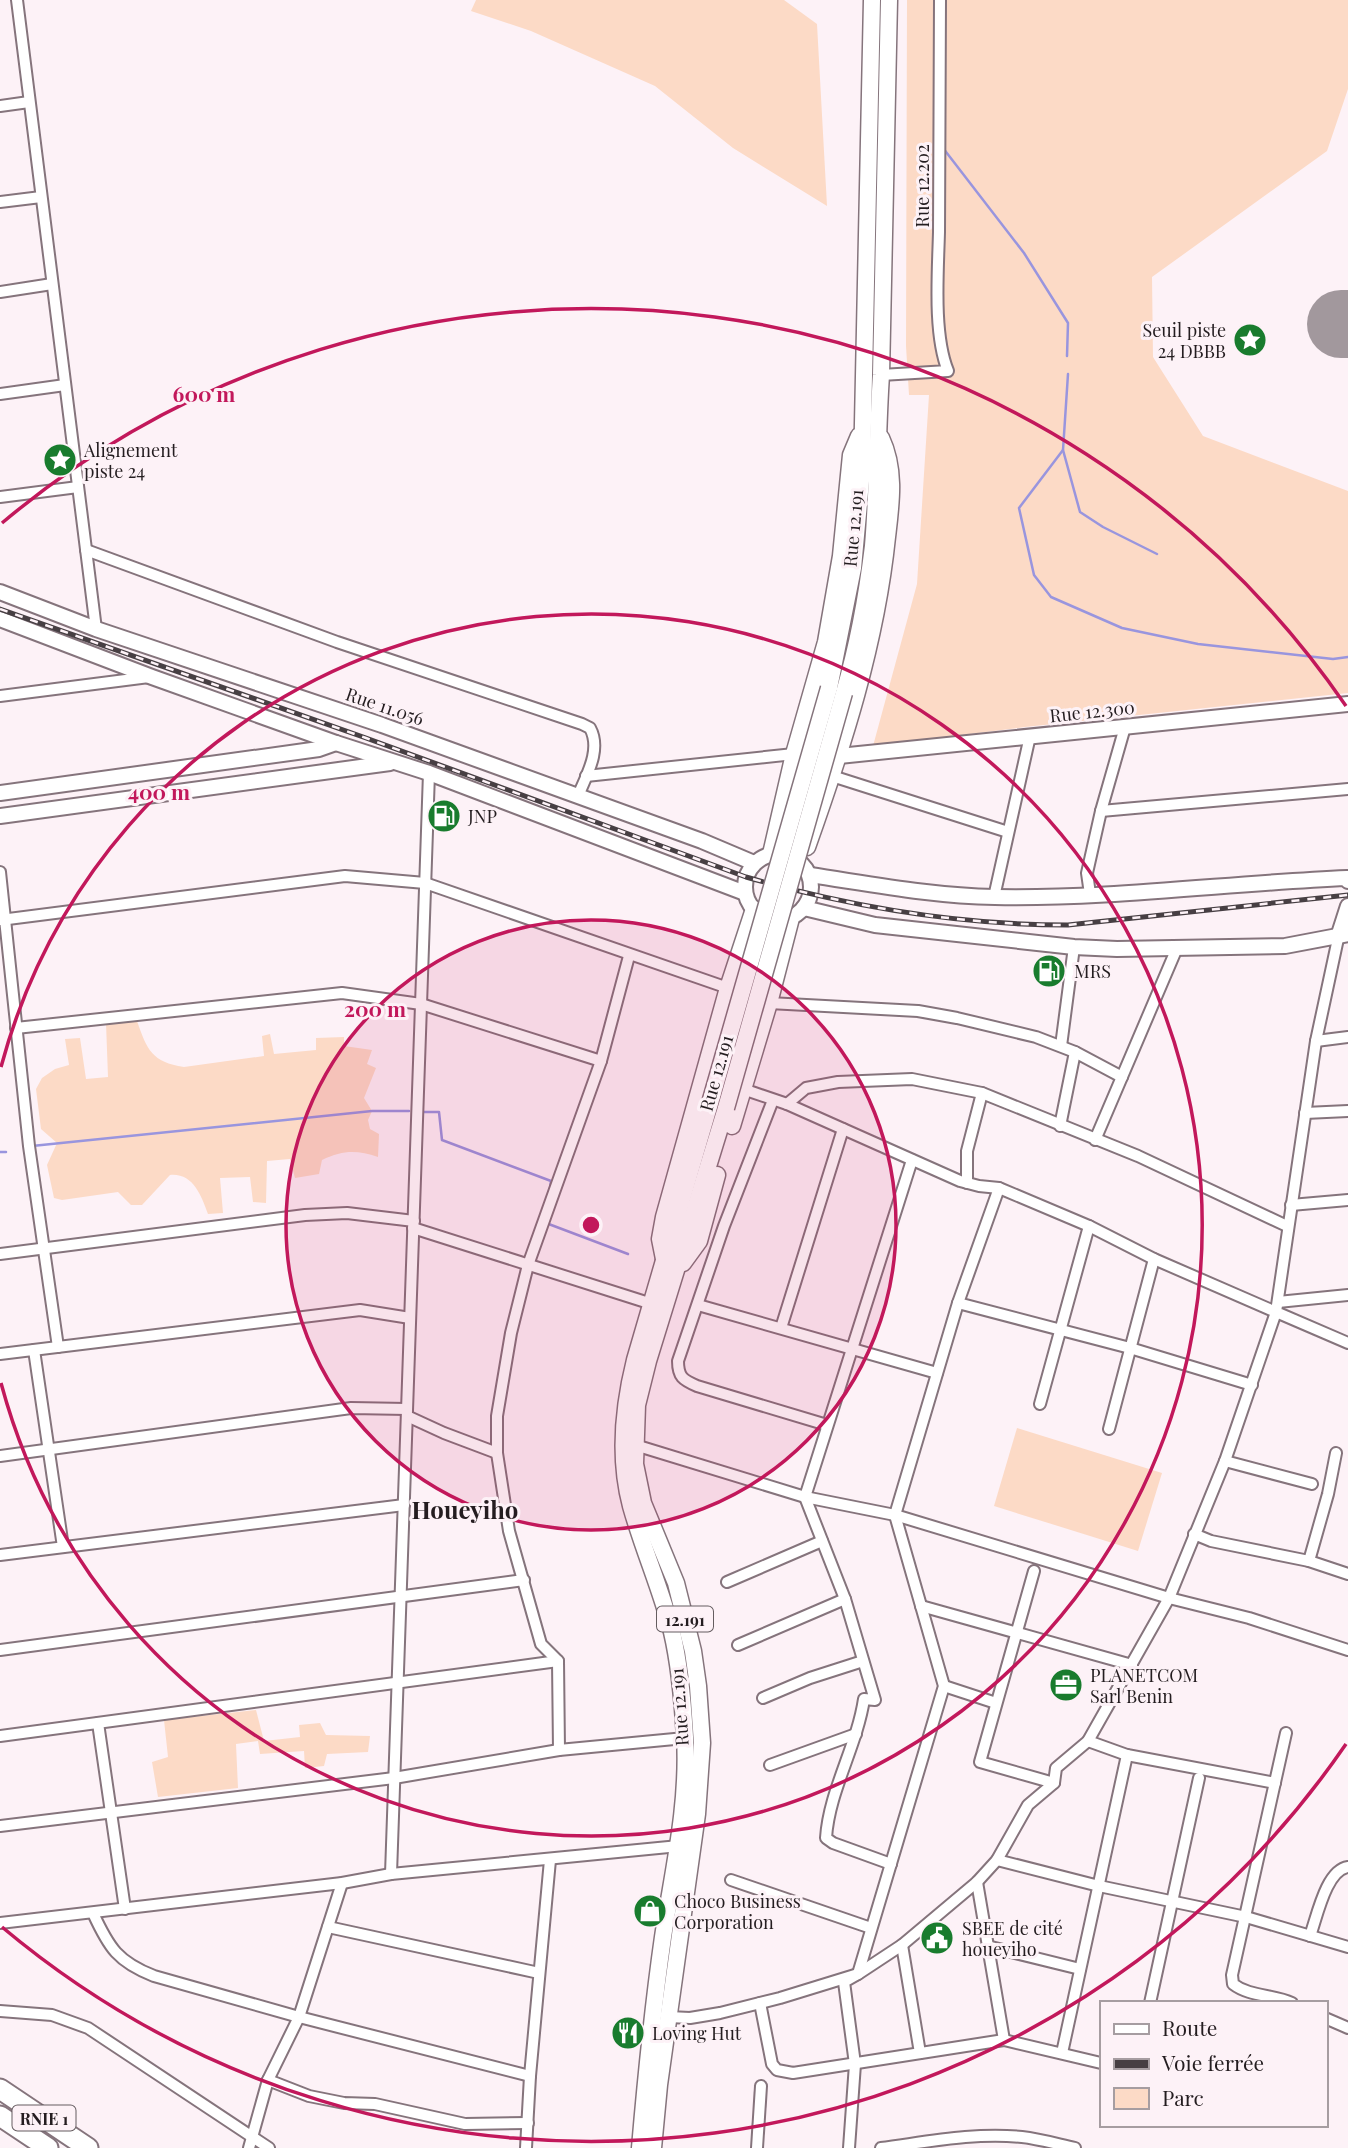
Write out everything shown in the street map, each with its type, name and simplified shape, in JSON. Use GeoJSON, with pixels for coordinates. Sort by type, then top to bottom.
{"type":"FeatureCollection","features":[{"type":"Feature","properties":{"kind":"highway","name":"RNIE 1"},"geometry":{"type":"LineString","coordinates":[[0,2089],[88,2148]]}},
{"type":"Feature","properties":{"kind":"highway","name":"RNIE 1"},"geometry":{"type":"LineString","coordinates":[[0,2116],[48,2148]]}},
{"type":"Feature","properties":{"kind":"main road","name":"Rue 12.191"},"geometry":{"type":"LineString","coordinates":[[653,2148],[700,1781],[701,1713],[693,1651],[676,1583],[643,1503],[635,1464],[637,1405],[710,1103],[836,691],[858,642],[873,546],[869,430],[872,0]]}},
{"type":"Feature","properties":{"kind":"main road","name":"Rue 12.191"},"geometry":{"type":"LineString","coordinates":[[869,430],[881,375],[889,0]]}},
{"type":"Feature","properties":{"kind":"main road"},"geometry":{"type":"LineString","coordinates":[[771,854],[794,754],[826,642],[841,556],[851,455],[869,430],[888,457],[891,481],[883,571],[862,675],[806,869],[812,891],[804,908],[791,918],[771,919],[754,909],[746,893],[746,877],[754,863],[771,854],[787,854],[806,869],[947,895],[994,897],[1090,894],[1348,877]]}},
{"type":"Feature","properties":{"kind":"main road","name":"Rue 11.056"},"geometry":{"type":"LineString","coordinates":[[0,592],[96,629],[382,725],[702,841],[754,863]]}},
{"type":"Feature","properties":{"kind":"main road"},"geometry":{"type":"LineString","coordinates":[[0,618],[152,677],[393,763],[429,773],[746,893]]}},
{"type":"Feature","properties":{"kind":"main road","name":"Rue 12.191"},"geometry":{"type":"LineString","coordinates":[[640,2148],[656,1988],[679,1846],[685,1787],[685,1738],[672,1633],[631,1504],[624,1463],[626,1395],[652,1304],[672,1265],[726,1108],[836,691]]}},
{"type":"Feature","properties":{"kind":"main road","name":"Rue 12.300"},"geometry":{"type":"LineString","coordinates":[[839,756],[1348,705]]}},
{"type":"Feature","properties":{"kind":"main road"},"geometry":{"type":"LineString","coordinates":[[0,793],[319,749],[336,743]]}},
{"type":"Feature","properties":{"kind":"main road"},"geometry":{"type":"LineString","coordinates":[[0,816],[393,763]]}},
{"type":"Feature","properties":{"kind":"main road"},"geometry":{"type":"LineString","coordinates":[[804,908],[875,925],[1074,947],[1177,948],[1285,946],[1344,934],[1348,906]]}},
{"type":"Feature","properties":{"kind":"main road"},"geometry":{"type":"LineString","coordinates":[[754,909],[728,988],[664,1217],[660,1239],[672,1265],[699,1241],[769,1003],[791,918]]}},
{"type":"Feature","properties":{"kind":"street"},"geometry":{"type":"LineString","coordinates":[[16,0],[96,629]]}},
{"type":"Feature","properties":{"kind":"street","name":"Rue 12.202"},"geometry":{"type":"LineString","coordinates":[[881,375],[948,371],[942,357],[940,338],[938,275],[940,0]]}},
{"type":"Feature","properties":{"kind":"street"},"geometry":{"type":"LineString","coordinates":[[0,106],[29,102]]}},
{"type":"Feature","properties":{"kind":"street"},"geometry":{"type":"LineString","coordinates":[[0,202],[41,197]]}},
{"type":"Feature","properties":{"kind":"street"},"geometry":{"type":"LineString","coordinates":[[0,292],[52,284]]}},
{"type":"Feature","properties":{"kind":"street"},"geometry":{"type":"LineString","coordinates":[[0,394],[65,385]]}},
{"type":"Feature","properties":{"kind":"street"},"geometry":{"type":"LineString","coordinates":[[0,497],[78,487]]}},
{"type":"Feature","properties":{"kind":"street"},"geometry":{"type":"LineString","coordinates":[[86,550],[337,642],[582,724],[590,728],[594,744],[592,762],[578,796]]}},
{"type":"Feature","properties":{"kind":"street"},"geometry":{"type":"LineString","coordinates":[[0,696],[152,677]]}},
{"type":"Feature","properties":{"kind":"street"},"geometry":{"type":"LineString","coordinates":[[1090,894],[1087,873],[1125,727]]}},
{"type":"Feature","properties":{"kind":"street"},"geometry":{"type":"LineString","coordinates":[[994,897],[1030,736]]}},
{"type":"Feature","properties":{"kind":"street"},"geometry":{"type":"LineString","coordinates":[[586,776],[794,754]]}},
{"type":"Feature","properties":{"kind":"street"},"geometry":{"type":"LineString","coordinates":[[391,1874],[429,773]]}},
{"type":"Feature","properties":{"kind":"street"},"geometry":{"type":"LineString","coordinates":[[832,776],[1008,832]]}},
{"type":"Feature","properties":{"kind":"street"},"geometry":{"type":"LineString","coordinates":[[1101,811],[1348,789]]}},
{"type":"Feature","properties":{"kind":"street"},"geometry":{"type":"LineString","coordinates":[[0,872],[16,1028],[58,1347]]}},
{"type":"Feature","properties":{"kind":"street"},"geometry":{"type":"LineString","coordinates":[[3,919],[345,876],[377,877],[425,883],[629,956],[728,988]]}},
{"type":"Feature","properties":{"kind":"street"},"geometry":{"type":"LineString","coordinates":[[849,2148],[855,2064],[844,1982],[902,1945],[977,1882],[998,1860],[1028,1805],[1054,1783],[1056,1768],[1087,1741],[1169,1598],[1225,1461],[1277,1307],[1316,1041],[1344,934]]}},
{"type":"Feature","properties":{"kind":"street"},"geometry":{"type":"LineString","coordinates":[[1061,1046],[1074,947]]}},
{"type":"Feature","properties":{"kind":"street"},"geometry":{"type":"LineString","coordinates":[[1095,1140],[1177,948]]}},
{"type":"Feature","properties":{"kind":"street"},"geometry":{"type":"LineString","coordinates":[[559,1750],[558,1661],[541,1644],[509,1531],[498,1453],[497,1416],[504,1368],[528,1265],[601,1061],[629,956]]}},
{"type":"Feature","properties":{"kind":"street"},"geometry":{"type":"LineString","coordinates":[[16,1028],[342,993],[421,1004],[601,1061]]}},
{"type":"Feature","properties":{"kind":"street"},"geometry":{"type":"LineString","coordinates":[[769,1003],[918,1011],[1035,1037],[1075,1052],[1122,1077]]}},
{"type":"Feature","properties":{"kind":"street"},"geometry":{"type":"LineString","coordinates":[[1316,1041],[1348,1037]]}},
{"type":"Feature","properties":{"kind":"street"},"geometry":{"type":"LineString","coordinates":[[1060,1125],[1075,1052]]}},
{"type":"Feature","properties":{"kind":"street"},"geometry":{"type":"LineString","coordinates":[[787,1104],[806,1088],[838,1082],[912,1079],[982,1093],[1138,1156],[1287,1226]]}},
{"type":"Feature","properties":{"kind":"street"},"geometry":{"type":"LineString","coordinates":[[743,1089],[787,1104],[967,1183],[999,1188],[1089,1226],[1154,1259],[1277,1307],[1348,1343]]}},
{"type":"Feature","properties":{"kind":"street"},"geometry":{"type":"LineString","coordinates":[[967,1183],[967,1151],[982,1093]]}},
{"type":"Feature","properties":{"kind":"street"},"geometry":{"type":"LineString","coordinates":[[773,1100],[724,1226],[678,1361],[678,1373],[683,1380],[697,1386],[827,1425]]}},
{"type":"Feature","properties":{"kind":"street"},"geometry":{"type":"LineString","coordinates":[[1305,1113],[1348,1111]]}},
{"type":"Feature","properties":{"kind":"street"},"geometry":{"type":"LineString","coordinates":[[781,1328],[843,1129]]}},
{"type":"Feature","properties":{"kind":"street"},"geometry":{"type":"LineString","coordinates":[[891,1864],[826,1838],[831,1811],[856,1734],[864,1699],[875,1700],[845,1599],[805,1497],[912,1160]]}},
{"type":"Feature","properties":{"kind":"street"},"geometry":{"type":"LineString","coordinates":[[858,1974],[944,1686],[895,1515],[958,1303],[999,1188]]}},
{"type":"Feature","properties":{"kind":"street"},"geometry":{"type":"LineString","coordinates":[[1291,1205],[1348,1200]]}},
{"type":"Feature","properties":{"kind":"street"},"geometry":{"type":"LineString","coordinates":[[0,1254],[328,1213],[369,1215],[413,1225],[652,1304]]}},
{"type":"Feature","properties":{"kind":"street"},"geometry":{"type":"LineString","coordinates":[[1040,1404],[1089,1226]]}},
{"type":"Feature","properties":{"kind":"street"},"geometry":{"type":"LineString","coordinates":[[1109,1429],[1154,1259]]}},
{"type":"Feature","properties":{"kind":"street"},"geometry":{"type":"LineString","coordinates":[[1277,1307],[1348,1295]]}},
{"type":"Feature","properties":{"kind":"street"},"geometry":{"type":"LineString","coordinates":[[958,1303],[1130,1348],[1252,1385]]}},
{"type":"Feature","properties":{"kind":"street"},"geometry":{"type":"LineString","coordinates":[[698,1305],[937,1373]]}},
{"type":"Feature","properties":{"kind":"street"},"geometry":{"type":"LineString","coordinates":[[0,1354],[360,1310],[410,1318]]}},
{"type":"Feature","properties":{"kind":"street"},"geometry":{"type":"LineString","coordinates":[[34,1350],[63,1547]]}},
{"type":"Feature","properties":{"kind":"street"},"geometry":{"type":"LineString","coordinates":[[0,1456],[351,1408],[407,1412],[444,1433],[498,1453]]}},
{"type":"Feature","properties":{"kind":"street"},"geometry":{"type":"LineString","coordinates":[[635,1445],[805,1497],[895,1515],[1348,1650]]}},
{"type":"Feature","properties":{"kind":"street"},"geometry":{"type":"LineString","coordinates":[[1309,1561],[1336,1454]]}},
{"type":"Feature","properties":{"kind":"street"},"geometry":{"type":"LineString","coordinates":[[1225,1461],[1312,1484]]}},
{"type":"Feature","properties":{"kind":"street"},"geometry":{"type":"LineString","coordinates":[[0,1555],[404,1505]]}},
{"type":"Feature","properties":{"kind":"street"},"geometry":{"type":"LineString","coordinates":[[1194,1534],[1211,1541],[1309,1561],[1348,1574]]}},
{"type":"Feature","properties":{"kind":"street"},"geometry":{"type":"LineString","coordinates":[[727,1581],[822,1541]]}},
{"type":"Feature","properties":{"kind":"street"},"geometry":{"type":"LineString","coordinates":[[1034,1571],[979,1762],[1054,1783]]}},
{"type":"Feature","properties":{"kind":"street"},"geometry":{"type":"LineString","coordinates":[[0,1650],[524,1580]]}},
{"type":"Feature","properties":{"kind":"street"},"geometry":{"type":"LineString","coordinates":[[738,1645],[845,1599]]}},
{"type":"Feature","properties":{"kind":"street"},"geometry":{"type":"LineString","coordinates":[[921,1606],[1132,1665]]}},
{"type":"Feature","properties":{"kind":"street"},"geometry":{"type":"LineString","coordinates":[[0,1736],[558,1661]]}},
{"type":"Feature","properties":{"kind":"street"},"geometry":{"type":"LineString","coordinates":[[762,1698],[810,1678],[863,1661]]}},
{"type":"Feature","properties":{"kind":"street"},"geometry":{"type":"LineString","coordinates":[[944,1686],[996,1703]]}},
{"type":"Feature","properties":{"kind":"street"},"geometry":{"type":"LineString","coordinates":[[98,1723],[125,1909]]}},
{"type":"Feature","properties":{"kind":"street"},"geometry":{"type":"LineString","coordinates":[[1286,1733],[1232,1975],[1233,1984],[1242,1991],[1288,2001]]}},
{"type":"Feature","properties":{"kind":"street"},"geometry":{"type":"LineString","coordinates":[[770,1765],[856,1734]]}},
{"type":"Feature","properties":{"kind":"street"},"geometry":{"type":"LineString","coordinates":[[0,1826],[394,1778],[559,1750],[685,1738]]}},
{"type":"Feature","properties":{"kind":"street"},"geometry":{"type":"LineString","coordinates":[[1087,1741],[1127,1755],[1275,1783]]}},
{"type":"Feature","properties":{"kind":"street"},"geometry":{"type":"LineString","coordinates":[[1062,2053],[1127,1755]]}},
{"type":"Feature","properties":{"kind":"street"},"geometry":{"type":"LineString","coordinates":[[1150,2001],[1199,1778]]}},
{"type":"Feature","properties":{"kind":"street"},"geometry":{"type":"LineString","coordinates":[[0,1923],[342,1883],[391,1874],[679,1846]]}},
{"type":"Feature","properties":{"kind":"street"},"geometry":{"type":"LineString","coordinates":[[526,2148],[538,1973],[550,1860]]}},
{"type":"Feature","properties":{"kind":"street"},"geometry":{"type":"LineString","coordinates":[[998,1860],[1099,1886],[1246,1917],[1348,1947]]}},
{"type":"Feature","properties":{"kind":"street"},"geometry":{"type":"LineString","coordinates":[[1310,1936],[1331,1879],[1342,1868],[1348,1867]]}},
{"type":"Feature","properties":{"kind":"street"},"geometry":{"type":"LineString","coordinates":[[731,1880],[871,1928]]}},
{"type":"Feature","properties":{"kind":"street"},"geometry":{"type":"LineString","coordinates":[[977,1882],[1003,2040]]}},
{"type":"Feature","properties":{"kind":"street"},"geometry":{"type":"LineString","coordinates":[[251,2142],[268,2080],[299,2017],[342,1883]]}},
{"type":"Feature","properties":{"kind":"street"},"geometry":{"type":"LineString","coordinates":[[93,1913],[115,1953],[132,1967],[154,1976],[299,2017],[530,2076]]}},
{"type":"Feature","properties":{"kind":"street"},"geometry":{"type":"LineString","coordinates":[[328,1927],[538,1973]]}},
{"type":"Feature","properties":{"kind":"street"},"geometry":{"type":"LineString","coordinates":[[902,1945],[920,2053]]}},
{"type":"Feature","properties":{"kind":"street"},"geometry":{"type":"LineString","coordinates":[[987,1946],[1080,1969]]}},
{"type":"Feature","properties":{"kind":"street"},"geometry":{"type":"LineString","coordinates":[[669,2017],[690,2018],[760,2003],[858,1974]]}},
{"type":"Feature","properties":{"kind":"street"},"geometry":{"type":"LineString","coordinates":[[760,2003],[772,2064],[777,2070],[793,2073],[1003,2040],[1100,2063]]}},
{"type":"Feature","properties":{"kind":"street"},"geometry":{"type":"LineString","coordinates":[[0,2011],[52,2015],[88,2028],[251,2142],[269,2148]]}},
{"type":"Feature","properties":{"kind":"street"},"geometry":{"type":"LineString","coordinates":[[1327,2019],[1348,2028]]}},
{"type":"Feature","properties":{"kind":"street"},"geometry":{"type":"LineString","coordinates":[[268,2080],[309,2096],[344,2103],[375,2104],[465,2124],[528,2123]]}},
{"type":"Feature","properties":{"kind":"street"},"geometry":{"type":"LineString","coordinates":[[757,2148],[761,2086]]}},
{"type":"Feature","properties":{"kind":"street"},"geometry":{"type":"LineString","coordinates":[[881,2148],[961,2137],[998,2136],[1034,2138],[1075,2148]]}},
{"type":"Feature","properties":{"kind":"green space"},"geometry":{"type":"Polygon","coordinates":[[[476,0],[784,0],[817,24],[827,206],[733,148],[655,86],[531,31],[471,11],[476,0]]]}},
{"type":"Feature","properties":{"kind":"green space"},"geometry":{"type":"Polygon","coordinates":[[[907,0],[1348,0],[1348,89],[1327,151],[1152,277],[1153,357],[1203,436],[1348,491],[1348,693],[873,746],[917,584],[929,395],[909,395],[906,346],[907,0]]]}},
{"type":"Feature","properties":{"kind":"green space"},"geometry":{"type":"Polygon","coordinates":[[[137,1021],[152,1053],[165,1062],[184,1067],[264,1056],[262,1036],[270,1034],[274,1054],[316,1050],[316,1038],[344,1037],[344,1046],[372,1050],[367,1064],[376,1068],[364,1098],[372,1111],[368,1120],[370,1129],[379,1134],[378,1157],[357,1152],[337,1154],[322,1160],[319,1174],[295,1178],[290,1159],[267,1161],[266,1203],[253,1202],[250,1177],[220,1178],[223,1213],[208,1214],[195,1187],[178,1175],[170,1175],[142,1205],[131,1205],[118,1192],[62,1200],[54,1198],[47,1165],[57,1143],[41,1129],[36,1089],[42,1078],[55,1069],[69,1065],[65,1039],[80,1038],[86,1079],[108,1077],[106,1023],[137,1021]]]}},
{"type":"Feature","properties":{"kind":"green space"},"geometry":{"type":"Polygon","coordinates":[[[1017,1428],[1162,1473],[1138,1551],[994,1506],[1017,1428]]]}},
{"type":"Feature","properties":{"kind":"green space"},"geometry":{"type":"Polygon","coordinates":[[[256,1710],[264,1741],[300,1737],[299,1725],[320,1723],[326,1735],[370,1736],[368,1752],[327,1754],[324,1766],[305,1768],[304,1751],[260,1754],[258,1741],[236,1744],[238,1788],[158,1797],[152,1762],[168,1757],[164,1720],[256,1710]]]}},
{"type":"Feature","properties":{"kind":"waterway"},"geometry":{"type":"LineString","coordinates":[[943,148],[1024,253],[1068,323],[1067,356]]}},
{"type":"Feature","properties":{"kind":"waterway"},"geometry":{"type":"LineString","coordinates":[[1068,374],[1063,450],[1019,508],[1034,575],[1051,597],[1122,628],[1198,644],[1333,659],[1348,657]]}},
{"type":"Feature","properties":{"kind":"waterway"},"geometry":{"type":"LineString","coordinates":[[1063,450],[1080,512],[1103,527],[1157,554]]}},
{"type":"Feature","properties":{"kind":"waterway"},"geometry":{"type":"LineString","coordinates":[[32,1146],[372,1111],[409,1111]]}},
{"type":"Feature","properties":{"kind":"waterway"},"geometry":{"type":"LineString","coordinates":[[420,1112],[439,1112],[442,1140],[551,1181],[550,1188]]}},
{"type":"Feature","properties":{"kind":"waterway"},"geometry":{"type":"LineString","coordinates":[[0,1152],[6,1152]]}},
{"type":"Feature","properties":{"kind":"waterway"},"geometry":{"type":"LineString","coordinates":[[546,1223],[628,1254]]}},
{"type":"Feature","properties":{"kind":"runway"},"geometry":{"type":"LineString","coordinates":[[1341,324],[1348,324]]}},
{"type":"Feature","properties":{"kind":"railway"},"geometry":{"type":"LineString","coordinates":[[0,609],[366,738],[746,877],[825,897],[946,918],[1068,925],[1348,895]]}},
{"type":"Feature","properties":{"kind":"place","name":"Seuil piste 24 DBBB"},"geometry":{"type":"Point","coordinates":[1250,340]}},
{"type":"Feature","properties":{"kind":"place","name":"Alignement piste 24"},"geometry":{"type":"Point","coordinates":[60,460]}},
{"type":"Feature","properties":{"kind":"place","name":"JNP"},"geometry":{"type":"Point","coordinates":[444,816]}},
{"type":"Feature","properties":{"kind":"place","name":"MRS"},"geometry":{"type":"Point","coordinates":[1049,971]}},
{"type":"Feature","properties":{"kind":"place","name":"PLANETCOM Sarl Benin"},"geometry":{"type":"Point","coordinates":[1066,1685]}},
{"type":"Feature","properties":{"kind":"place","name":"Choco Business Corporation"},"geometry":{"type":"Point","coordinates":[650,1911]}},
{"type":"Feature","properties":{"kind":"place","name":"SBEE de cité houeyiho"},"geometry":{"type":"Point","coordinates":[937,1938]}},
{"type":"Feature","properties":{"kind":"place","name":"Loving Hut"},"geometry":{"type":"Point","coordinates":[628,2033]}},
{"type":"Feature","properties":{"kind":"district","name":"Houeyiho"},"geometry":{"type":"Point","coordinates":[465,1509]}}]}
